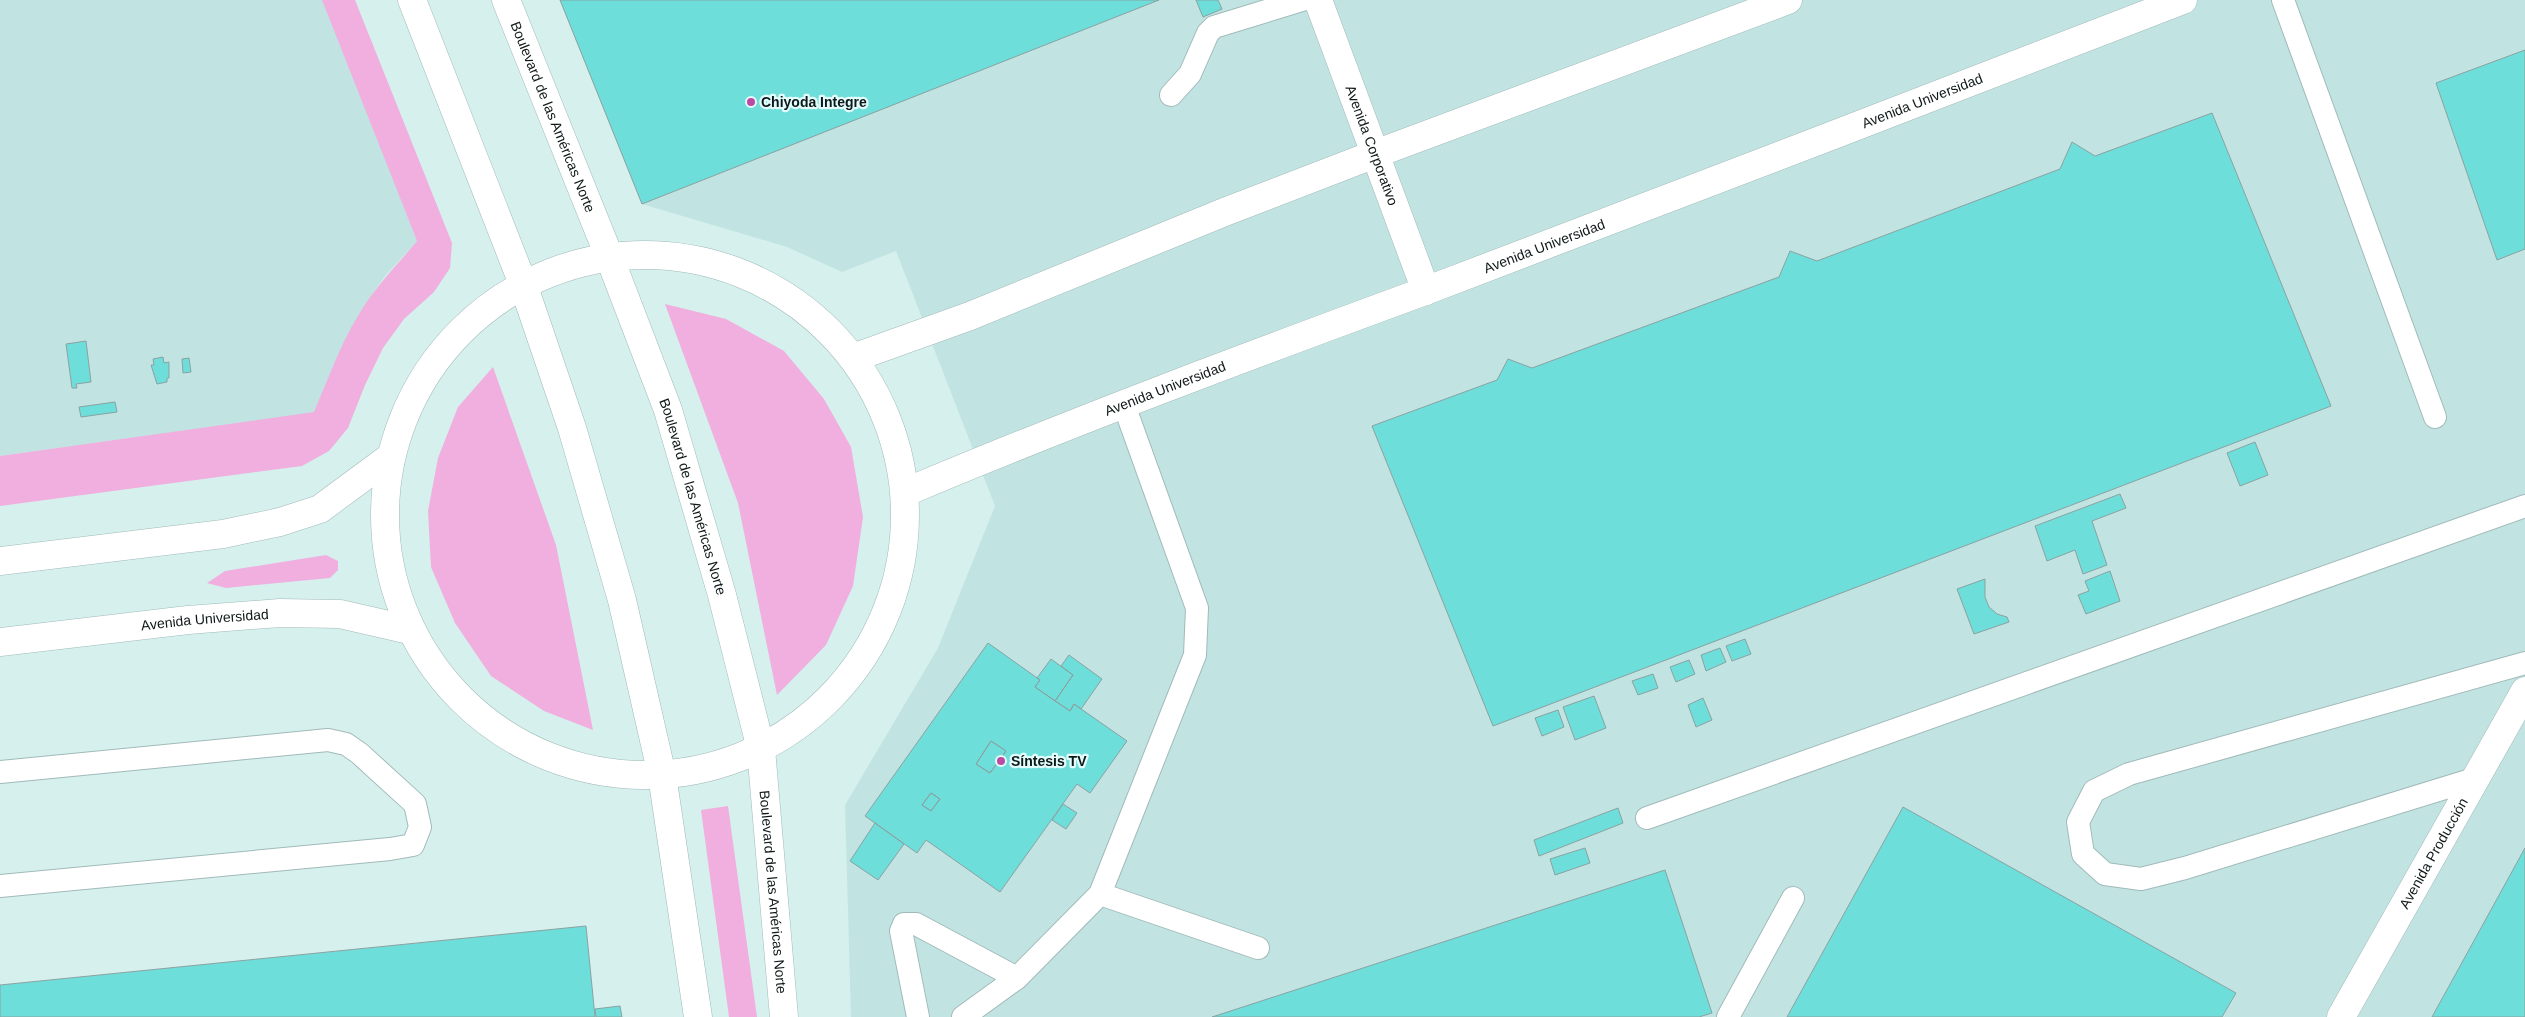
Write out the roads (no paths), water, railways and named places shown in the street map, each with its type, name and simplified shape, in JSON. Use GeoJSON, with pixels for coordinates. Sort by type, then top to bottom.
{"type":"FeatureCollection","features":[{"type":"Feature","properties":{"kind":"street"},"geometry":{"type":"LineString","coordinates":[[412,0],[523,284],[572,428],[622,600],[662,775],[698,1017]]}},
{"type":"Feature","properties":{"kind":"street","name":"Boulevard de las Américas Norte"},"geometry":{"type":"LineString","coordinates":[[506,0],[609,256],[668,410],[722,595],[761,749],[784,1017]]}},
{"type":"Feature","properties":{"kind":"street","name":"Avenida Corporativo"},"geometry":{"type":"LineString","coordinates":[[1318,0],[1426,290]]}},
{"type":"Feature","properties":{"kind":"street"},"geometry":{"type":"LineString","coordinates":[[853,358],[970,316],[1227,211],[1374,154],[1788,0]]}},
{"type":"Feature","properties":{"kind":"street","name":"Avenida Universidad"},"geometry":{"type":"LineString","coordinates":[[906,492],[1022,443],[1284,342],[1426,290],[2183,0]]}},
{"type":"Feature","properties":{"kind":"street"},"geometry":{"type":"LineString","coordinates":[[655,255],[701,260],[745,274],[786,296],[822,324],[853,358],[879,399],[893,435],[906,492],[903,554],[887,614],[856,669],[813,714],[761,749],[729,762],[696,771],[662,775],[601,772],[542,755],[488,724],[444,681],[410,630],[393,590],[385,546],[383,502],[389,458],[407,405],[437,357],[476,316],[523,284],[566,267],[609,256],[655,255]]}},
{"type":"Feature","properties":{"kind":"street"},"geometry":{"type":"LineString","coordinates":[[0,561],[223,534],[280,522],[320,508],[389,458]]}},
{"type":"Feature","properties":{"kind":"street","name":"Avenida Universidad"},"geometry":{"type":"LineString","coordinates":[[0,642],[188,620],[280,613],[340,614],[410,630]]}},
{"type":"Feature","properties":{"kind":"street","name":"Avenida Producción"},"geometry":{"type":"LineString","coordinates":[[2341,1017],[2525,690]]}},
{"type":"Feature","properties":{"kind":"lane"},"geometry":{"type":"LineString","coordinates":[[1171,95],[1190,74],[1208,32],[1214,27],[1302,0]]}},
{"type":"Feature","properties":{"kind":"lane"},"geometry":{"type":"LineString","coordinates":[[2283,0],[2435,417]]}},
{"type":"Feature","properties":{"kind":"lane"},"geometry":{"type":"LineString","coordinates":[[963,1017],[1017,978],[1100,894],[1196,655],[1198,635],[1197,608],[1124,405]]}},
{"type":"Feature","properties":{"kind":"lane"},"geometry":{"type":"LineString","coordinates":[[1648,818],[2525,506]]}},
{"type":"Feature","properties":{"kind":"lane"},"geometry":{"type":"LineString","coordinates":[[2474,779],[2185,868],[2141,879],[2105,874],[2084,854],[2078,822],[2094,791],[2128,774],[2525,664]]}},
{"type":"Feature","properties":{"kind":"lane"},"geometry":{"type":"LineString","coordinates":[[0,772],[328,740],[346,744],[359,753],[415,804],[420,827],[413,845],[390,849],[0,886]]}},
{"type":"Feature","properties":{"kind":"lane"},"geometry":{"type":"LineString","coordinates":[[1100,894],[1258,948]]}},
{"type":"Feature","properties":{"kind":"lane"},"geometry":{"type":"LineString","coordinates":[[1728,1017],[1793,898]]}},
{"type":"Feature","properties":{"kind":"lane"},"geometry":{"type":"LineString","coordinates":[[918,1017],[901,931],[904,924],[916,924],[1017,978]]}},
{"type":"Feature","properties":{"kind":"place","name":"Chiyoda Integre"},"geometry":{"type":"Point","coordinates":[751,102]}},
{"type":"Feature","properties":{"kind":"place","name":"Síntesis TV"},"geometry":{"type":"Point","coordinates":[1001,761]}}]}
